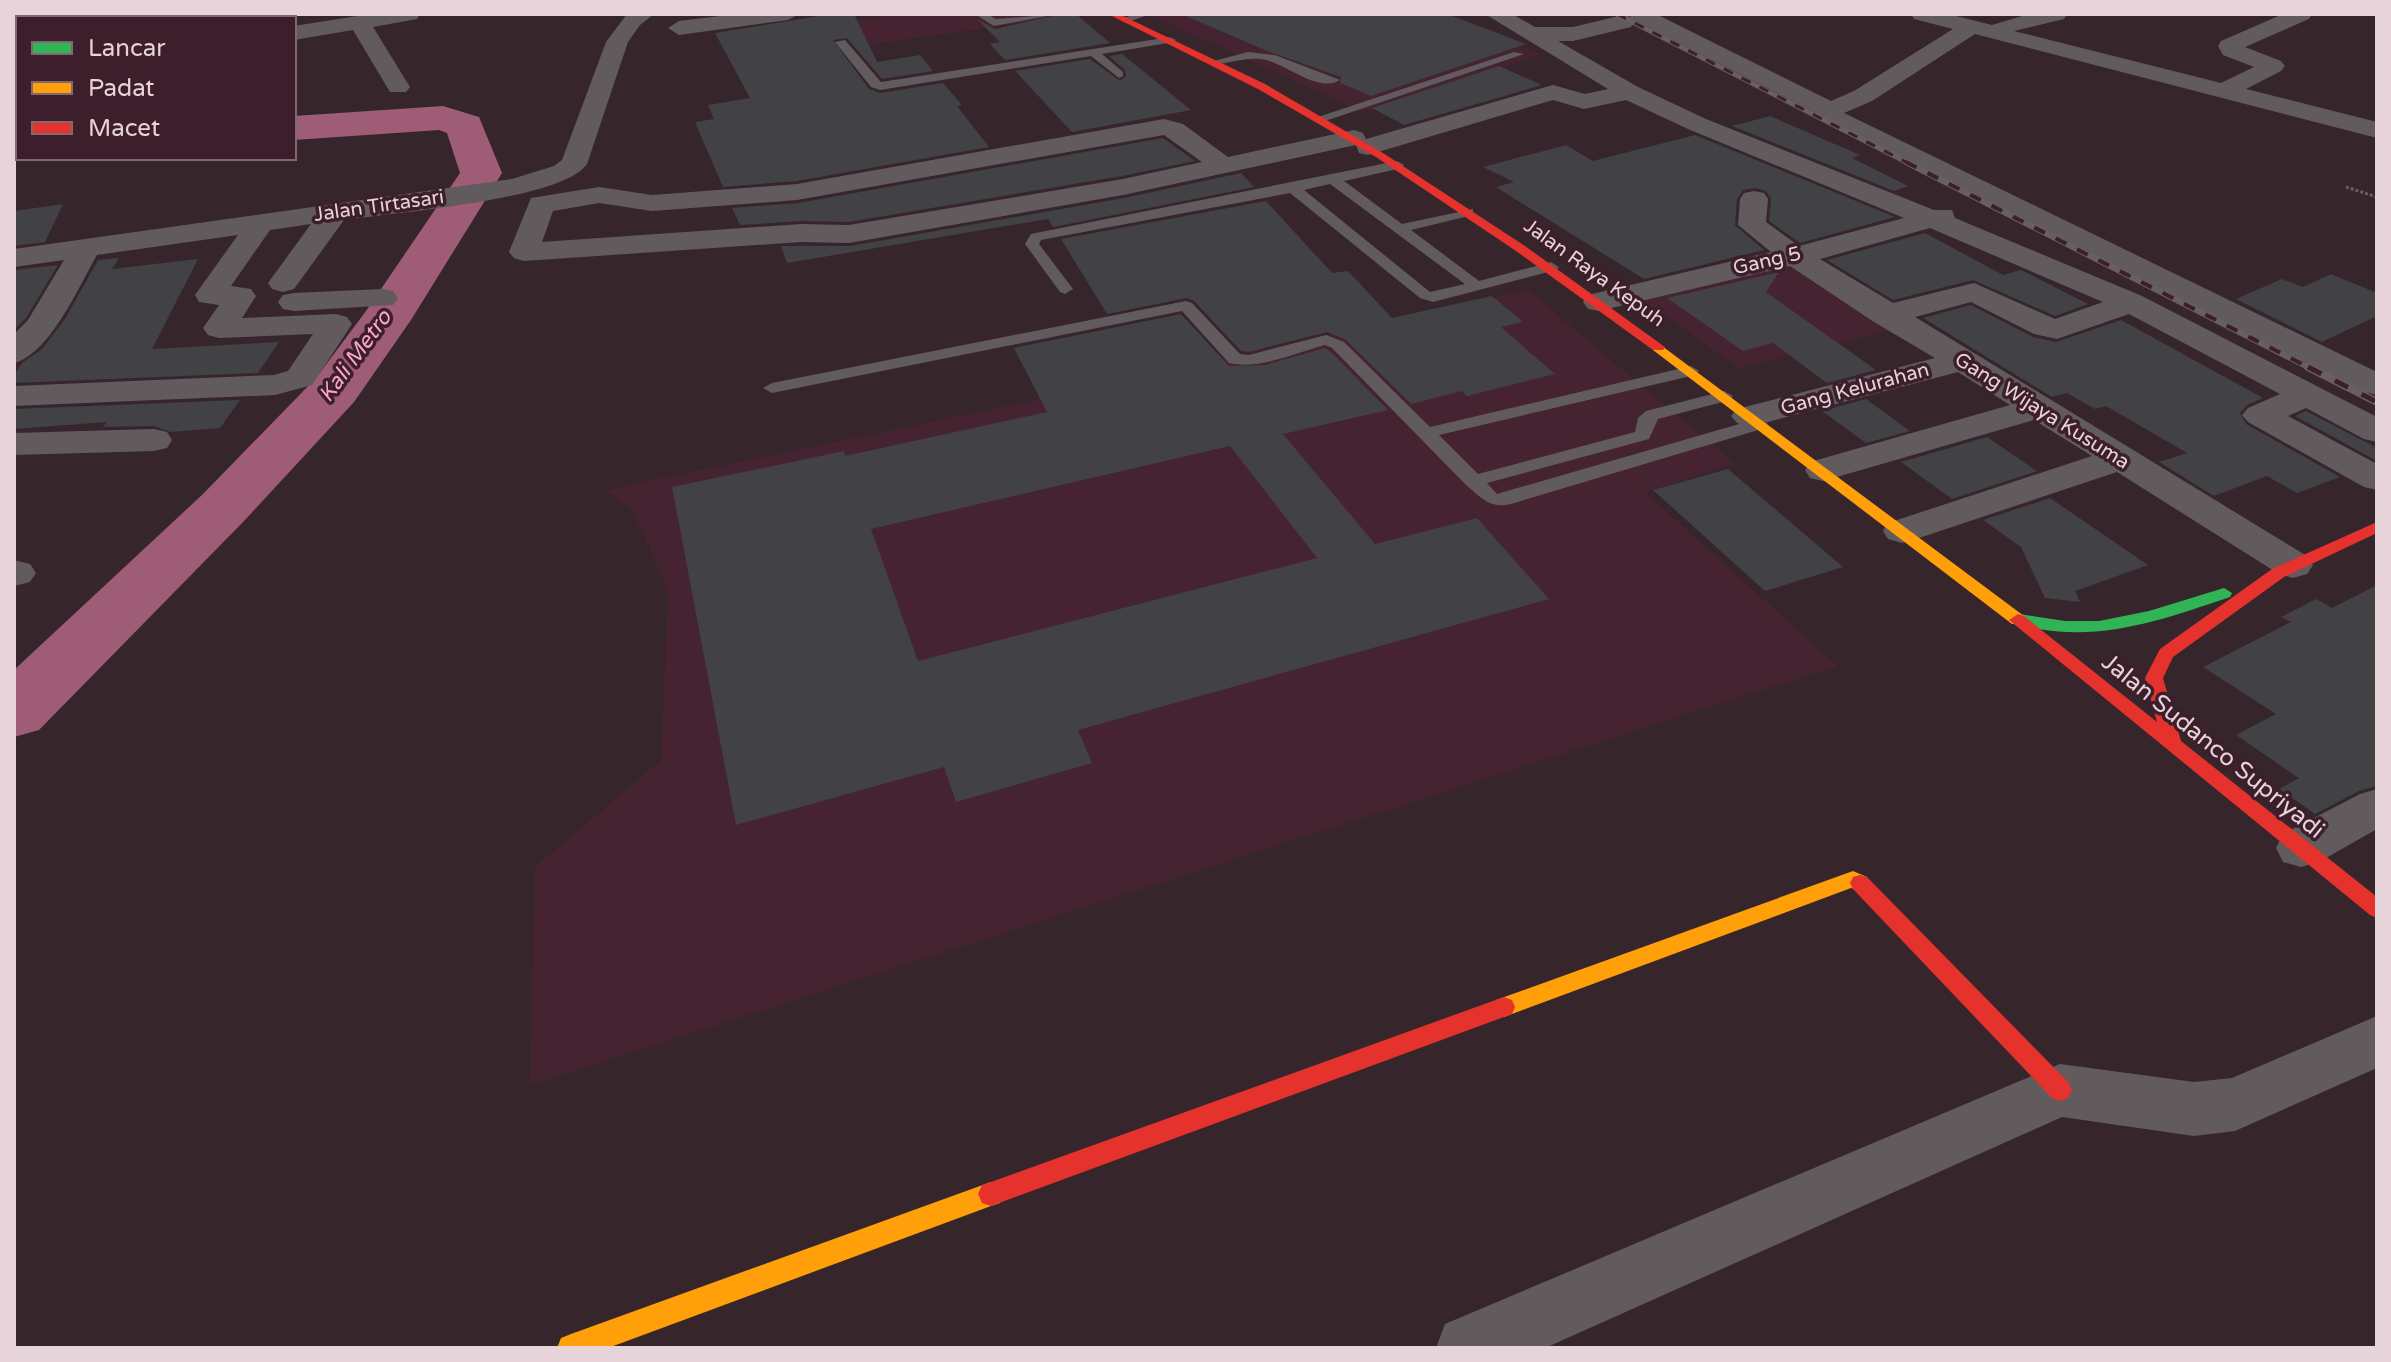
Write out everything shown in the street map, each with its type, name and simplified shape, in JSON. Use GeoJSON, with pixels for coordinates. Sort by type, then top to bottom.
{"type":"FeatureCollection","features":[{"type":"Feature","properties":{"kind":"main road","name":"Jalan Raya Kepuh"},"geometry":{"type":"LineString","coordinates":[[1119,17],[1216,62],[1321,118],[1551,267],[2018,620]]}},
{"type":"Feature","properties":{"kind":"main road"},"geometry":{"type":"LineString","coordinates":[[2018,620],[2080,628],[2154,617],[2281,572],[2377,527]]}},
{"type":"Feature","properties":{"kind":"main road"},"geometry":{"type":"LineString","coordinates":[[2172,741],[2154,678],[2166,653],[2281,572]]}},
{"type":"Feature","properties":{"kind":"main road","name":"Jalan Sudanco Supriyadi"},"geometry":{"type":"LineString","coordinates":[[2018,620],[2377,909]]}},
{"type":"Feature","properties":{"kind":"main road"},"geometry":{"type":"LineString","coordinates":[[571,1348],[1853,879],[1864,885],[2060,1090]]}},
{"type":"Feature","properties":{"kind":"street"},"geometry":{"type":"LineString","coordinates":[[296,33],[409,14]]}},
{"type":"Feature","properties":{"kind":"street","name":"Jalan Tirtasari"},"geometry":{"type":"LineString","coordinates":[[14,258],[516,187],[563,172],[574,164],[617,42],[632,20],[643,14]]}},
{"type":"Feature","properties":{"kind":"street"},"geometry":{"type":"LineString","coordinates":[[679,28],[788,14]]}},
{"type":"Feature","properties":{"kind":"street"},"geometry":{"type":"LineString","coordinates":[[1496,14],[1533,39],[1629,92],[1697,124],[1937,218],[2131,303],[2377,431]]}},
{"type":"Feature","properties":{"kind":"street"},"geometry":{"type":"LineString","coordinates":[[1922,14],[2377,130]]}},
{"type":"Feature","properties":{"kind":"street"},"geometry":{"type":"LineString","coordinates":[[1994,34],[2006,26],[2056,14]]}},
{"type":"Feature","properties":{"kind":"street"},"geometry":{"type":"LineString","coordinates":[[2222,92],[2273,66],[2231,50],[2229,46],[2301,14]]}},
{"type":"Feature","properties":{"kind":"street"},"geometry":{"type":"LineString","coordinates":[[1533,39],[1573,34],[1631,16],[1830,110],[1863,96],[1971,27]]}},
{"type":"Feature","properties":{"kind":"street","name":"Gang 5"},"geometry":{"type":"LineString","coordinates":[[1599,302],[1937,218],[1988,210],[1631,16]]}},
{"type":"Feature","properties":{"kind":"street"},"geometry":{"type":"LineString","coordinates":[[359,22],[398,87]]}},
{"type":"Feature","properties":{"kind":"street"},"geometry":{"type":"LineString","coordinates":[[1225,167],[1171,128],[996,155],[822,188],[652,203],[588,196],[541,204],[524,252],[801,233],[849,234],[1123,187],[1361,142],[1553,92],[1584,102],[1629,92]]}},
{"type":"Feature","properties":{"kind":"street"},"geometry":{"type":"LineString","coordinates":[[1830,110],[1828,115],[2377,385]]}},
{"type":"Feature","properties":{"kind":"street"},"geometry":{"type":"LineString","coordinates":[[1085,141],[1123,187]]}},
{"type":"Feature","properties":{"kind":"street"},"geometry":{"type":"LineString","coordinates":[[996,155],[1030,203]]}},
{"type":"Feature","properties":{"kind":"street"},"geometry":{"type":"LineString","coordinates":[[920,169],[944,218]]}},
{"type":"Feature","properties":{"kind":"street"},"geometry":{"type":"LineString","coordinates":[[822,188],[849,234]]}},
{"type":"Feature","properties":{"kind":"street","name":"Gang Wijaya Kusuma"},"geometry":{"type":"LineString","coordinates":[[1754,199],[1752,225],[1793,255],[2120,459],[2281,572]]}},
{"type":"Feature","properties":{"kind":"street"},"geometry":{"type":"LineString","coordinates":[[283,283],[335,212]]}},
{"type":"Feature","properties":{"kind":"street"},"geometry":{"type":"LineString","coordinates":[[14,396],[291,383],[300,378],[337,326],[333,323],[219,328],[240,296],[209,294],[261,223]]}},
{"type":"Feature","properties":{"kind":"street"},"geometry":{"type":"LineString","coordinates":[[14,353],[41,325],[85,250]]}},
{"type":"Feature","properties":{"kind":"street"},"geometry":{"type":"LineString","coordinates":[[1885,315],[1974,292],[2045,327],[2057,329],[2131,303]]}},
{"type":"Feature","properties":{"kind":"street"},"geometry":{"type":"LineString","coordinates":[[235,304],[382,298]]}},
{"type":"Feature","properties":{"kind":"street","name":"Gang Kelurahan"},"geometry":{"type":"LineString","coordinates":[[1744,412],[1961,361]]}},
{"type":"Feature","properties":{"kind":"street"},"geometry":{"type":"LineString","coordinates":[[2306,395],[2260,415],[2377,479]]}},
{"type":"Feature","properties":{"kind":"street"},"geometry":{"type":"LineString","coordinates":[[1823,470],[2037,408]]}},
{"type":"Feature","properties":{"kind":"street"},"geometry":{"type":"LineString","coordinates":[[14,444],[154,440]]}},
{"type":"Feature","properties":{"kind":"street"},"geometry":{"type":"LineString","coordinates":[[1902,531],[2120,459]]}},
{"type":"Feature","properties":{"kind":"street"},"geometry":{"type":"LineString","coordinates":[[2301,848],[2377,807]]}},
{"type":"Feature","properties":{"kind":"street"},"geometry":{"type":"LineString","coordinates":[[1469,1348],[2060,1090],[2194,1109],[2235,1104],[2377,1041]]}},
{"type":"Feature","properties":{"kind":"lane"},"geometry":{"type":"LineString","coordinates":[[980,14],[994,23],[1053,14]]}},
{"type":"Feature","properties":{"kind":"lane"},"geometry":{"type":"LineString","coordinates":[[1119,17],[1146,14]]}},
{"type":"Feature","properties":{"kind":"lane"},"geometry":{"type":"LineString","coordinates":[[1321,118],[1533,39]]}},
{"type":"Feature","properties":{"kind":"lane"},"geometry":{"type":"LineString","coordinates":[[841,42],[875,84],[880,86],[1170,40]]}},
{"type":"Feature","properties":{"kind":"lane"},"geometry":{"type":"LineString","coordinates":[[1094,53],[1119,74]]}},
{"type":"Feature","properties":{"kind":"lane"},"geometry":{"type":"LineString","coordinates":[[1216,62],[1238,56],[1266,54],[1323,80],[1334,80]]}},
{"type":"Feature","properties":{"kind":"lane"},"geometry":{"type":"LineString","coordinates":[[1065,289],[1032,244],[1036,237],[1397,165]]}},
{"type":"Feature","properties":{"kind":"lane"},"geometry":{"type":"LineString","coordinates":[[1334,180],[1477,286]]}},
{"type":"Feature","properties":{"kind":"lane"},"geometry":{"type":"LineString","coordinates":[[1293,188],[1425,295],[1433,297],[1551,267]]}},
{"type":"Feature","properties":{"kind":"lane"},"geometry":{"type":"LineString","coordinates":[[1402,228],[1468,212]]}},
{"type":"Feature","properties":{"kind":"lane"},"geometry":{"type":"LineString","coordinates":[[772,388],[1186,306],[1231,356],[1240,360],[1326,340],[1333,342],[1492,499],[1504,500],[1744,412]]}},
{"type":"Feature","properties":{"kind":"lane"},"geometry":{"type":"LineString","coordinates":[[1426,433],[1691,371]]}},
{"type":"Feature","properties":{"kind":"lane"},"geometry":{"type":"LineString","coordinates":[[1473,481],[1643,435],[1647,418],[1652,415],[1744,412]]}},
{"type":"Feature","properties":{"kind":"path"},"geometry":{"type":"LineString","coordinates":[[2346,187],[2377,197]]}},
{"type":"Feature","properties":{"kind":"shaded area"},"geometry":{"type":"Polygon","coordinates":[[[900,14],[1082,14],[861,46],[842,22],[900,14]]]}},
{"type":"Feature","properties":{"kind":"shaded area"},"geometry":{"type":"Polygon","coordinates":[[[1148,14],[1447,14],[1542,54],[1362,112],[1148,14]]]}},
{"type":"Feature","properties":{"kind":"shaded area"},"geometry":{"type":"Polygon","coordinates":[[[1792,258],[1902,327],[1739,368],[1638,296],[1792,258]]]}},
{"type":"Feature","properties":{"kind":"shaded area"},"geometry":{"type":"Polygon","coordinates":[[[1528,290],[1735,464],[1645,492],[1837,666],[530,1085],[535,867],[661,760],[668,591],[633,511],[605,490],[1017,404],[1528,290]]]}},
{"type":"Feature","properties":{"kind":"building"},"geometry":{"type":"Polygon","coordinates":[[[831,14],[854,14],[877,62],[920,55],[933,71],[882,79],[847,38],[833,40],[869,89],[880,93],[943,83],[962,105],[957,106],[989,147],[797,181],[723,187],[695,122],[714,119],[708,105],[750,98],[715,33],[831,14]]]}},
{"type":"Feature","properties":{"kind":"building"},"geometry":{"type":"Polygon","coordinates":[[[1061,14],[1076,14],[1110,43],[1005,60],[990,44],[1000,42],[977,19],[995,29],[1061,14]]]}},
{"type":"Feature","properties":{"kind":"building"},"geometry":{"type":"Polygon","coordinates":[[[1181,14],[1447,14],[1526,44],[1371,96],[1340,83],[1341,77],[1267,51],[1181,14]]]}},
{"type":"Feature","properties":{"kind":"building"},"geometry":{"type":"Polygon","coordinates":[[[1122,54],[1191,110],[1072,132],[1015,71],[1090,59],[1120,81],[1126,76],[1125,70],[1109,56],[1122,54]]]}},
{"type":"Feature","properties":{"kind":"building"},"geometry":{"type":"Polygon","coordinates":[[[1499,66],[1542,85],[1404,125],[1372,108],[1499,66]]]}},
{"type":"Feature","properties":{"kind":"building"},"geometry":{"type":"Polygon","coordinates":[[[1770,116],[1860,155],[1852,158],[1908,186],[1894,191],[1732,126],[1770,116]]]}},
{"type":"Feature","properties":{"kind":"building"},"geometry":{"type":"Polygon","coordinates":[[[1695,135],[1895,217],[1800,243],[1769,221],[1771,199],[1766,191],[1755,188],[1743,190],[1737,199],[1735,225],[1764,250],[1644,279],[1496,187],[1514,182],[1483,167],[1566,145],[1593,161],[1695,135]]]}},
{"type":"Feature","properties":{"kind":"building"},"geometry":{"type":"Polygon","coordinates":[[[1163,138],[1195,161],[849,222],[740,225],[732,208],[798,203],[1163,138]]]}},
{"type":"Feature","properties":{"kind":"building"},"geometry":{"type":"Polygon","coordinates":[[[1241,173],[1254,187],[1053,227],[1048,219],[787,263],[781,246],[850,246],[1124,198],[1241,173]]]}},
{"type":"Feature","properties":{"kind":"building"},"geometry":{"type":"Polygon","coordinates":[[[1266,201],[1332,273],[1348,271],[1392,318],[1492,296],[1523,322],[1501,327],[1555,374],[1467,396],[1462,391],[1411,404],[1346,340],[1327,332],[1249,352],[1241,351],[1194,301],[1187,298],[1107,314],[1061,239],[1266,201]]]}},
{"type":"Feature","properties":{"kind":"building"},"geometry":{"type":"Polygon","coordinates":[[[63,204],[45,242],[14,246],[14,211],[63,204]]]}},
{"type":"Feature","properties":{"kind":"building"},"geometry":{"type":"Polygon","coordinates":[[[1925,233],[2003,275],[2021,270],[2088,304],[2055,316],[1973,280],[1893,300],[1827,260],[1925,233]]]}},
{"type":"Feature","properties":{"kind":"building"},"geometry":{"type":"Polygon","coordinates":[[[119,258],[112,269],[198,259],[152,349],[279,342],[258,373],[14,383],[14,375],[22,363],[42,349],[65,319],[98,260],[119,258]]]}},
{"type":"Feature","properties":{"kind":"building"},"geometry":{"type":"Polygon","coordinates":[[[58,265],[26,318],[14,330],[14,270],[58,265]]]}},
{"type":"Feature","properties":{"kind":"building"},"geometry":{"type":"Polygon","coordinates":[[[1779,272],[1766,292],[1876,370],[1827,383],[1773,343],[1743,351],[1667,298],[1779,272]]]}},
{"type":"Feature","properties":{"kind":"building"},"geometry":{"type":"Polygon","coordinates":[[[2331,274],[2377,293],[2377,316],[2322,342],[2236,299],[2282,279],[2303,287],[2331,274]]]}},
{"type":"Feature","properties":{"kind":"building"},"geometry":{"type":"Polygon","coordinates":[[[1971,305],[2033,337],[2056,342],[2121,320],[2263,398],[2247,405],[2240,413],[2246,424],[2340,477],[2297,493],[2267,476],[2214,496],[2159,462],[2187,453],[2106,406],[2095,409],[2067,393],[2052,397],[1923,318],[1971,305]]]}},
{"type":"Feature","properties":{"kind":"building"},"geometry":{"type":"Polygon","coordinates":[[[1181,314],[1229,366],[1265,365],[1325,348],[1388,410],[1283,434],[1375,544],[1477,518],[1549,599],[1078,730],[1092,763],[956,802],[944,767],[736,825],[672,487],[844,451],[845,456],[1047,412],[1014,348],[1181,314]],[[1230,446],[871,529],[918,661],[1317,558],[1230,446]]]}},
{"type":"Feature","properties":{"kind":"building"},"geometry":{"type":"Polygon","coordinates":[[[1866,399],[1910,431],[1866,443],[1822,411],[1866,399]]]}},
{"type":"Feature","properties":{"kind":"building"},"geometry":{"type":"Polygon","coordinates":[[[240,400],[220,428],[170,432],[154,426],[103,427],[107,422],[14,429],[14,409],[240,400]]]}},
{"type":"Feature","properties":{"kind":"building"},"geometry":{"type":"Polygon","coordinates":[[[2306,411],[2377,448],[2377,461],[2295,416],[2306,411]]]}},
{"type":"Feature","properties":{"kind":"building"},"geometry":{"type":"Polygon","coordinates":[[[1987,437],[2037,471],[1952,499],[1901,462],[1987,437]]]}},
{"type":"Feature","properties":{"kind":"building"},"geometry":{"type":"Polygon","coordinates":[[[1728,469],[1843,567],[1765,591],[1653,490],[1728,469]]]}},
{"type":"Feature","properties":{"kind":"building"},"geometry":{"type":"Polygon","coordinates":[[[2050,498],[2148,565],[2075,591],[2080,602],[2045,598],[2021,547],[1983,520],[2050,498]]]}},
{"type":"Feature","properties":{"kind":"building"},"geometry":{"type":"Polygon","coordinates":[[[2377,585],[2377,786],[2359,791],[2315,814],[2279,789],[2299,778],[2236,735],[2276,714],[2203,667],[2291,622],[2281,617],[2316,599],[2332,608],[2377,585]]]}},
{"type":"Feature","properties":{"kind":"waterway","name":"Kali Metro"},"geometry":{"type":"LineString","coordinates":[[14,712],[224,507],[335,390],[386,320],[481,173],[465,126],[443,118],[296,128]]}},
{"type":"Feature","properties":{"kind":"railway"},"geometry":{"type":"LineString","coordinates":[[1617,14],[1910,164]]}},
{"type":"Feature","properties":{"kind":"railway"},"geometry":{"type":"LineString","coordinates":[[1906,162],[2312,369]]}},
{"type":"Feature","properties":{"kind":"railway"},"geometry":{"type":"LineString","coordinates":[[2308,367],[2377,402]]}},
{"type":"Feature","properties":{"kind":"traffic: fast"},"geometry":{"type":"LineString","coordinates":[[2019,620],[2065,627],[2099,627],[2153,616],[2224,593]]}},
{"type":"Feature","properties":{"kind":"traffic: slow"},"geometry":{"type":"LineString","coordinates":[[1658,347],[2018,620]]}},
{"type":"Feature","properties":{"kind":"traffic: slow"},"geometry":{"type":"LineString","coordinates":[[1504,1007],[1853,879],[1860,883]]}},
{"type":"Feature","properties":{"kind":"traffic: slow"},"geometry":{"type":"LineString","coordinates":[[571,1348],[991,1194]]}},
{"type":"Feature","properties":{"kind":"traffic: jam"},"geometry":{"type":"LineString","coordinates":[[1112,14],[1240,75],[1379,155],[1521,248],[1658,347]]}},
{"type":"Feature","properties":{"kind":"traffic: jam"},"geometry":{"type":"LineString","coordinates":[[2172,741],[2154,678],[2166,653],[2278,573],[2377,527]]}},
{"type":"Feature","properties":{"kind":"traffic: jam"},"geometry":{"type":"LineString","coordinates":[[2018,620],[2377,909]]}},
{"type":"Feature","properties":{"kind":"traffic: jam"},"geometry":{"type":"LineString","coordinates":[[1860,883],[2060,1090]]}},
{"type":"Feature","properties":{"kind":"traffic: jam"},"geometry":{"type":"LineString","coordinates":[[991,1194],[1504,1007]]}}]}
